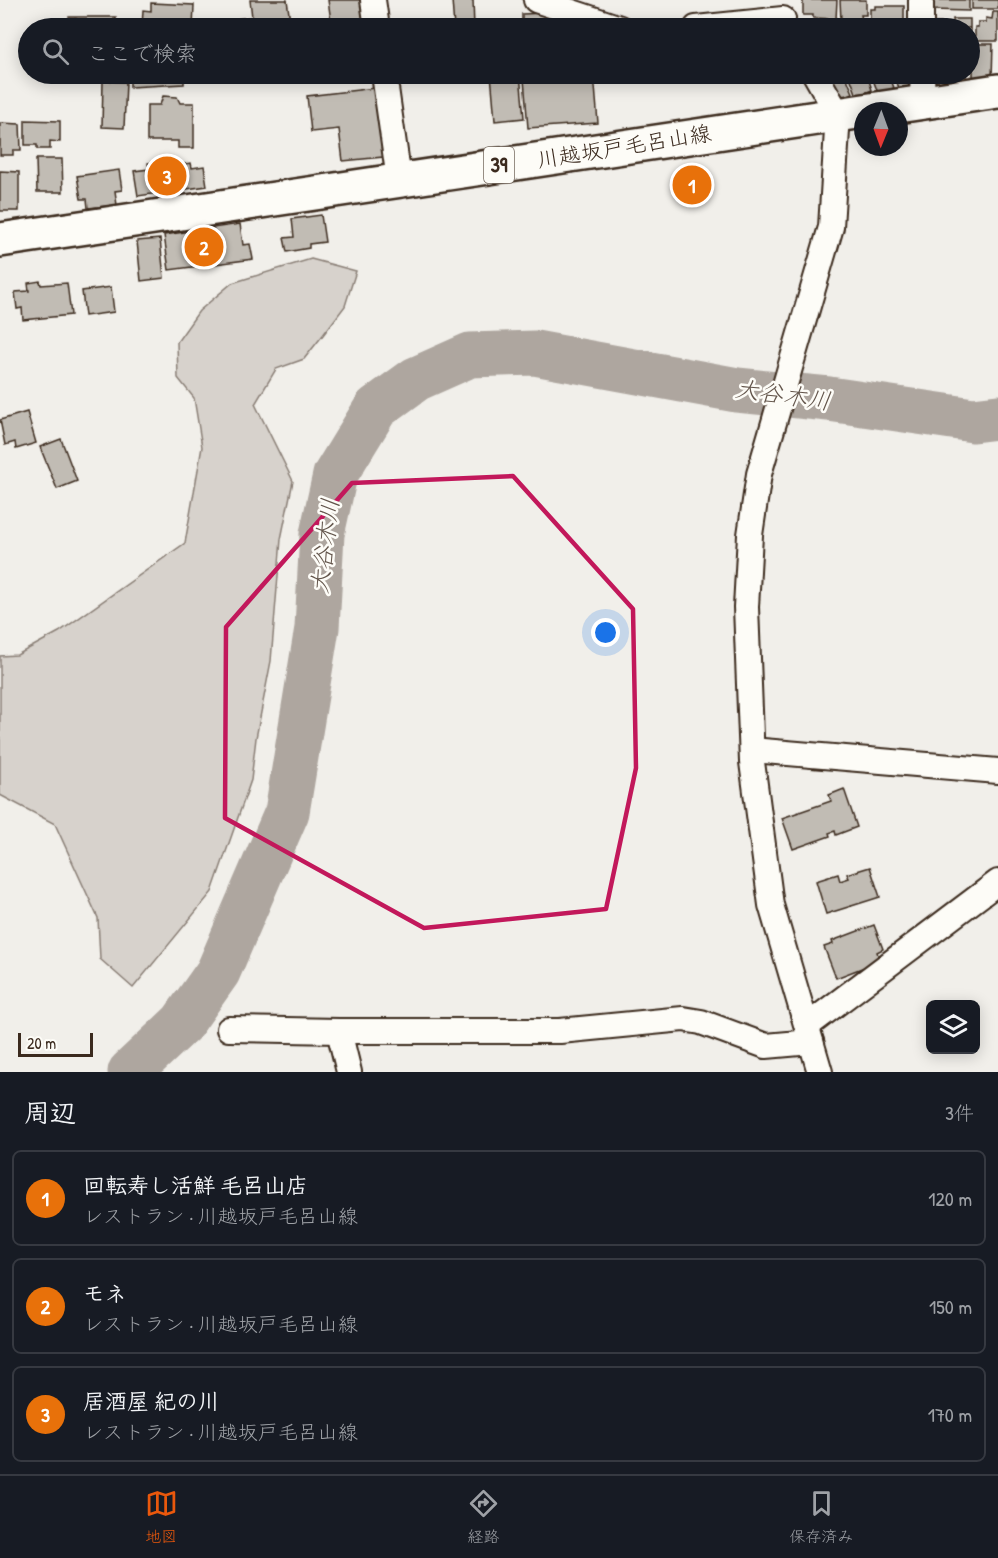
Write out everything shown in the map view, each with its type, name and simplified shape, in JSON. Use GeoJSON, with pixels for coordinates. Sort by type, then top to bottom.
{"type":"FeatureCollection","features":[{"type":"Feature","properties":{"kind":"main road","name":"川越坂戸毛呂山線"},"geometry":{"type":"LineString","coordinates":[[0,240],[838,114],[922,88],[998,91]]}},
{"type":"Feature","properties":{"kind":"street"},"geometry":{"type":"LineString","coordinates":[[373,0],[376,18]]}},
{"type":"Feature","properties":{"kind":"street"},"geometry":{"type":"LineString","coordinates":[[536,0],[590,18]]}},
{"type":"Feature","properties":{"kind":"street"},"geometry":{"type":"LineString","coordinates":[[921,0],[921,18]]}},
{"type":"Feature","properties":{"kind":"street"},"geometry":{"type":"LineString","coordinates":[[385,84],[399,180]]}},
{"type":"Feature","properties":{"kind":"street"},"geometry":{"type":"LineString","coordinates":[[820,1072],[771,905],[752,750],[746,607],[750,534],[759,474],[831,227],[838,114],[821,84]]}},
{"type":"Feature","properties":{"kind":"street"},"geometry":{"type":"LineString","coordinates":[[752,750],[998,771]]}},
{"type":"Feature","properties":{"kind":"street"},"geometry":{"type":"LineString","coordinates":[[229,1029],[560,1031],[683,1019],[701,1022],[766,1046],[809,1034],[998,882]]}},
{"type":"Feature","properties":{"kind":"street"},"geometry":{"type":"LineString","coordinates":[[339,1031],[349,1072]]}},
{"type":"Feature","properties":{"kind":"highlighted area"},"geometry":{"type":"Polygon","coordinates":[[[513,476],[633,609],[636,768],[606,909],[424,928],[225,818],[226,627],[352,483],[513,476]]]}},
{"type":"Feature","properties":{"kind":"shaded area"},"geometry":{"type":"Polygon","coordinates":[[[311,259],[356,271],[345,306],[323,335],[304,359],[276,369],[255,404],[293,481],[281,539],[271,661],[256,738],[251,780],[212,892],[133,988],[100,959],[98,918],[55,824],[0,795],[0,656],[17,655],[59,632],[185,543],[202,447],[194,398],[178,378],[177,342],[199,311],[232,283],[311,259]]]}},
{"type":"Feature","properties":{"kind":"building"},"geometry":{"type":"Polygon","coordinates":[[[250,0],[287,0],[290,18],[244,18],[252,17],[250,0]]]}},
{"type":"Feature","properties":{"kind":"building"},"geometry":{"type":"Polygon","coordinates":[[[328,0],[361,0],[364,18],[331,18],[328,0]]]}},
{"type":"Feature","properties":{"kind":"building"},"geometry":{"type":"Polygon","coordinates":[[[452,0],[473,0],[474,18],[453,18],[452,0]]]}},
{"type":"Feature","properties":{"kind":"building"},"geometry":{"type":"Polygon","coordinates":[[[803,0],[837,0],[836,18],[813,18],[813,15],[803,15],[803,0]]]}},
{"type":"Feature","properties":{"kind":"building"},"geometry":{"type":"Polygon","coordinates":[[[840,0],[866,0],[866,15],[861,15],[862,18],[841,18],[840,0]]]}},
{"type":"Feature","properties":{"kind":"building"},"geometry":{"type":"Polygon","coordinates":[[[933,0],[969,0],[969,11],[933,10],[933,0]]]}},
{"type":"Feature","properties":{"kind":"building"},"geometry":{"type":"Polygon","coordinates":[[[972,0],[998,0],[998,9],[972,9],[972,0]]]}},
{"type":"Feature","properties":{"kind":"building"},"geometry":{"type":"Polygon","coordinates":[[[151,3],[194,5],[193,18],[143,18],[143,10],[151,11],[151,3]]]}},
{"type":"Feature","properties":{"kind":"building"},"geometry":{"type":"Polygon","coordinates":[[[875,6],[904,6],[904,18],[870,18],[870,9],[875,9],[875,6]]]}},
{"type":"Feature","properties":{"kind":"building"},"geometry":{"type":"Polygon","coordinates":[[[993,12],[998,12],[998,41],[980,41],[980,22],[986,22],[986,18],[992,19],[993,12]]]}},
{"type":"Feature","properties":{"kind":"building"},"geometry":{"type":"Polygon","coordinates":[[[547,13],[547,18],[522,18],[522,14],[547,13]]]}},
{"type":"Feature","properties":{"kind":"building"},"geometry":{"type":"Polygon","coordinates":[[[69,17],[116,17],[116,18],[69,17]]]}},
{"type":"Feature","properties":{"kind":"building"},"geometry":{"type":"Polygon","coordinates":[[[980,44],[993,44],[992,78],[980,78],[980,44]]]}},
{"type":"Feature","properties":{"kind":"building"},"geometry":{"type":"Polygon","coordinates":[[[103,84],[126,84],[124,128],[102,127],[103,84]]]}},
{"type":"Feature","properties":{"kind":"building"},"geometry":{"type":"Polygon","coordinates":[[[130,84],[184,84],[130,87],[130,84]]]}},
{"type":"Feature","properties":{"kind":"building"},"geometry":{"type":"Polygon","coordinates":[[[492,84],[521,84],[524,118],[495,121],[492,84]]]}},
{"type":"Feature","properties":{"kind":"building"},"geometry":{"type":"Polygon","coordinates":[[[524,84],[595,84],[598,123],[528,128],[524,84]]]}},
{"type":"Feature","properties":{"kind":"building"},"geometry":{"type":"Polygon","coordinates":[[[832,84],[849,84],[853,93],[837,99],[832,84]]]}},
{"type":"Feature","properties":{"kind":"building"},"geometry":{"type":"Polygon","coordinates":[[[853,84],[870,84],[872,90],[857,96],[853,84]]]}},
{"type":"Feature","properties":{"kind":"building"},"geometry":{"type":"Polygon","coordinates":[[[875,84],[893,84],[894,88],[878,93],[875,84]]]}},
{"type":"Feature","properties":{"kind":"building"},"geometry":{"type":"Polygon","coordinates":[[[898,84],[909,84],[910,87],[900,91],[898,84]]]}},
{"type":"Feature","properties":{"kind":"building"},"geometry":{"type":"Polygon","coordinates":[[[375,88],[383,157],[343,161],[339,129],[311,132],[307,96],[375,88]]]}},
{"type":"Feature","properties":{"kind":"building"},"geometry":{"type":"Polygon","coordinates":[[[163,96],[177,97],[180,103],[194,103],[194,148],[178,148],[178,141],[147,141],[147,105],[160,105],[163,96]]]}},
{"type":"Feature","properties":{"kind":"building"},"geometry":{"type":"Polygon","coordinates":[[[25,120],[60,121],[60,142],[50,141],[50,149],[37,149],[37,145],[25,145],[25,120]]]}},
{"type":"Feature","properties":{"kind":"building"},"geometry":{"type":"Polygon","coordinates":[[[0,123],[20,124],[21,150],[13,150],[13,155],[0,155],[0,123]]]}},
{"type":"Feature","properties":{"kind":"building"},"geometry":{"type":"Polygon","coordinates":[[[36,159],[62,159],[63,192],[37,192],[36,159]]]}},
{"type":"Feature","properties":{"kind":"building"},"geometry":{"type":"Polygon","coordinates":[[[165,160],[165,167],[191,163],[192,168],[204,166],[207,186],[138,196],[134,171],[149,169],[148,163],[165,160]]]}},
{"type":"Feature","properties":{"kind":"building"},"geometry":{"type":"Polygon","coordinates":[[[119,170],[122,190],[115,191],[117,205],[88,208],[87,199],[81,199],[77,176],[119,170]]]}},
{"type":"Feature","properties":{"kind":"building"},"geometry":{"type":"Polygon","coordinates":[[[0,171],[19,172],[19,211],[0,211],[0,171]]]}},
{"type":"Feature","properties":{"kind":"building"},"geometry":{"type":"Polygon","coordinates":[[[321,215],[325,242],[309,244],[309,248],[287,252],[284,238],[294,237],[292,219],[321,215]]]}},
{"type":"Feature","properties":{"kind":"building"},"geometry":{"type":"Polygon","coordinates":[[[240,224],[243,245],[250,244],[253,259],[169,270],[164,235],[240,224]]]}},
{"type":"Feature","properties":{"kind":"building"},"geometry":{"type":"Polygon","coordinates":[[[160,239],[164,278],[141,281],[137,241],[160,239]]]}},
{"type":"Feature","properties":{"kind":"building"},"geometry":{"type":"Polygon","coordinates":[[[40,281],[41,285],[67,283],[71,315],[23,320],[22,308],[17,309],[15,292],[29,291],[28,283],[40,281]]]}},
{"type":"Feature","properties":{"kind":"building"},"geometry":{"type":"Polygon","coordinates":[[[111,287],[114,312],[85,316],[82,291],[111,287]]]}},
{"type":"Feature","properties":{"kind":"building"},"geometry":{"type":"Polygon","coordinates":[[[27,412],[36,443],[16,449],[15,442],[5,445],[0,420],[27,412]]]}},
{"type":"Feature","properties":{"kind":"building"},"geometry":{"type":"Polygon","coordinates":[[[61,439],[77,481],[57,489],[40,447],[61,439]]]}},
{"type":"Feature","properties":{"kind":"building"},"geometry":{"type":"Polygon","coordinates":[[[844,789],[857,827],[836,835],[835,831],[829,833],[830,836],[793,849],[782,818],[831,801],[829,795],[844,789]]]}},
{"type":"Feature","properties":{"kind":"building"},"geometry":{"type":"Polygon","coordinates":[[[870,867],[880,897],[826,914],[816,881],[838,874],[840,881],[849,878],[847,874],[870,867]]]}},
{"type":"Feature","properties":{"kind":"building"},"geometry":{"type":"Polygon","coordinates":[[[874,925],[883,949],[877,952],[880,961],[836,978],[824,947],[833,944],[832,941],[874,925]]]}},
{"type":"Feature","properties":{"kind":"waterway","name":"大谷木川"},"geometry":{"type":"LineString","coordinates":[[130,1072],[182,1023],[218,972],[287,812],[317,628],[322,534],[335,475],[376,408],[416,379],[470,355],[535,353],[737,390],[829,399],[973,420],[998,417]]}},
{"type":"Feature","properties":{"kind":"place","name":"居酒屋 紀の川"},"geometry":{"type":"Point","coordinates":[167,176]}},
{"type":"Feature","properties":{"kind":"place","name":"回転寿し活鮮 毛呂山店"},"geometry":{"type":"Point","coordinates":[692,185]}},
{"type":"Feature","properties":{"kind":"place","name":"モネ"},"geometry":{"type":"Point","coordinates":[204,247]}}]}
